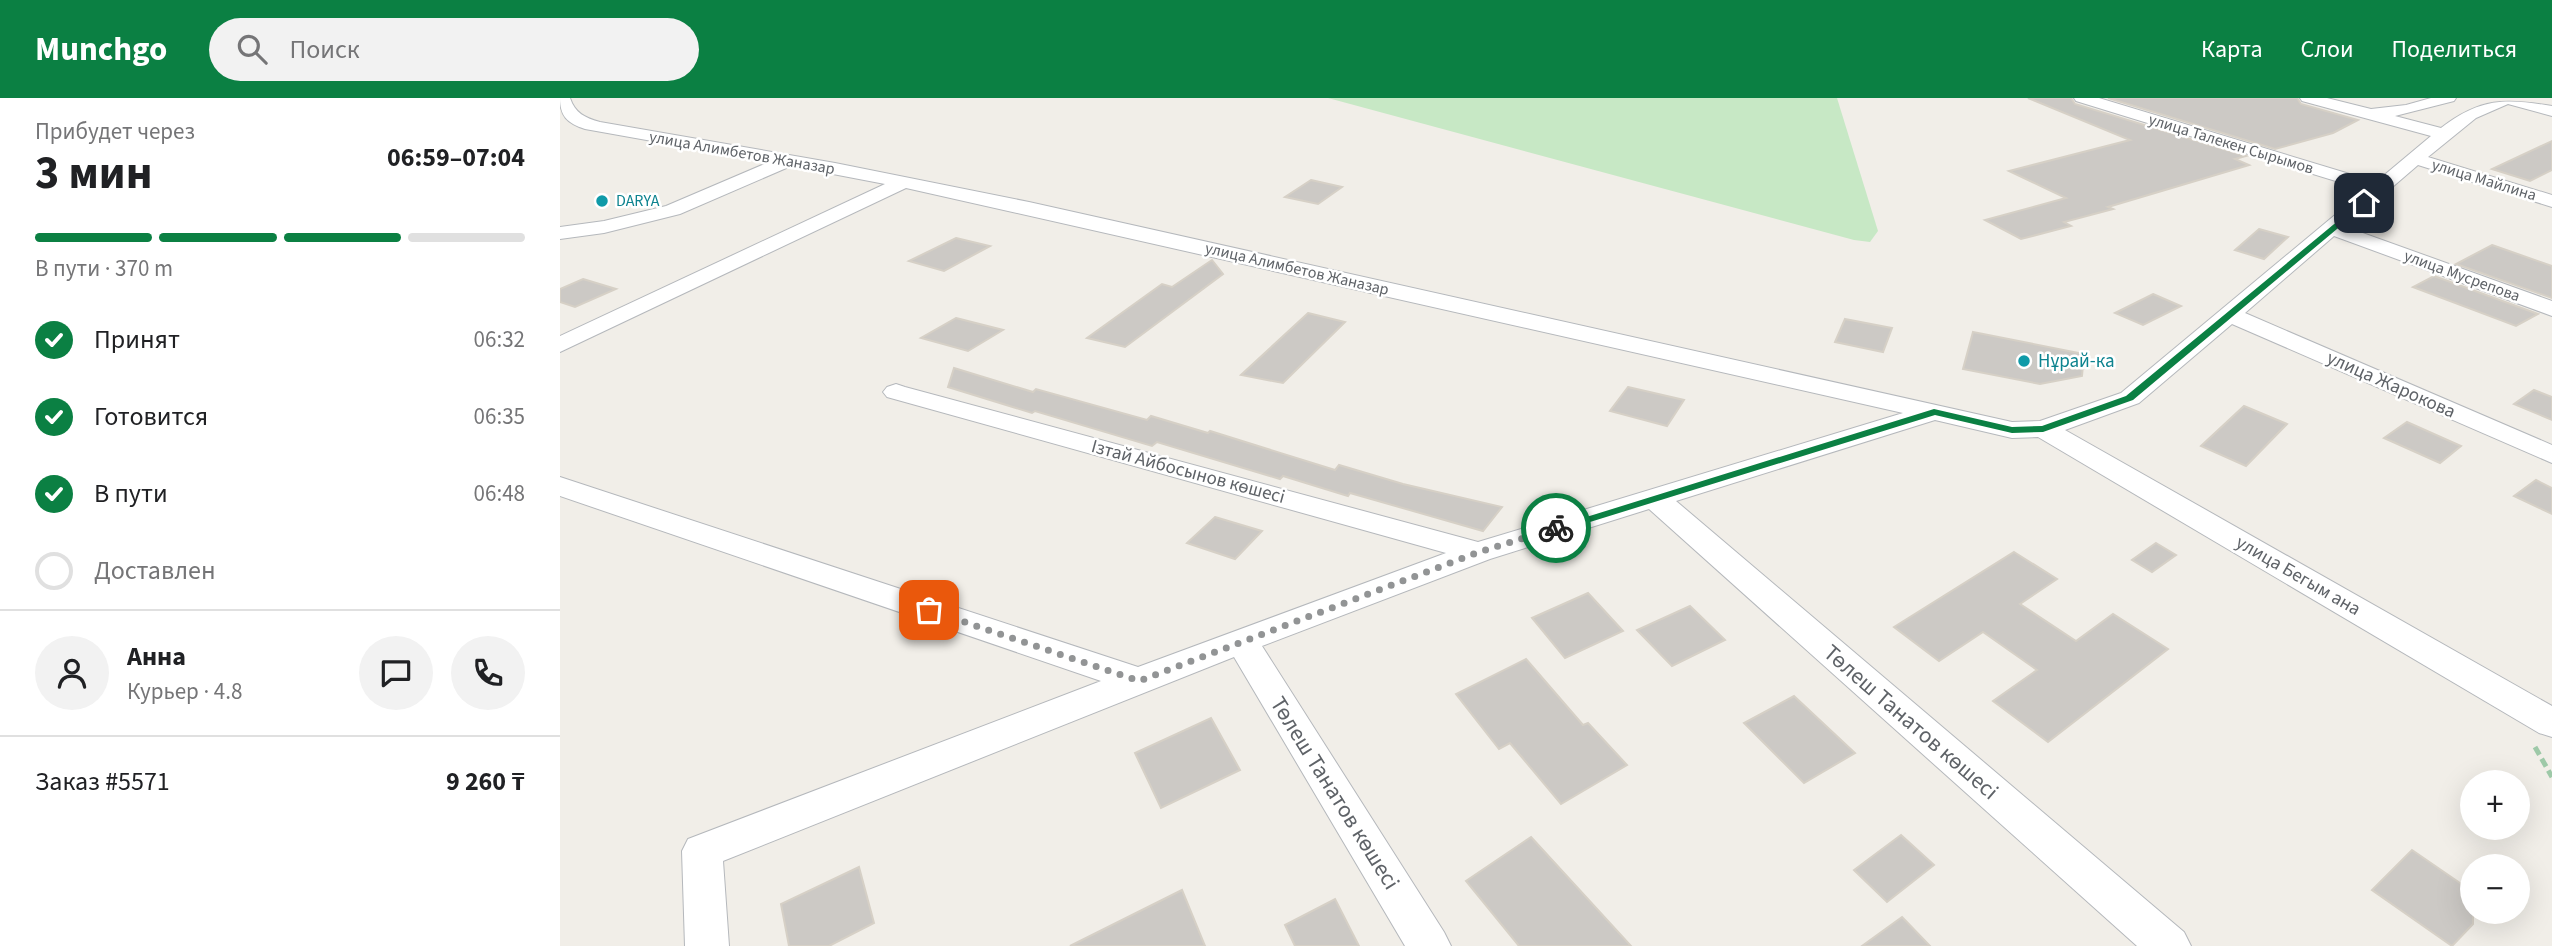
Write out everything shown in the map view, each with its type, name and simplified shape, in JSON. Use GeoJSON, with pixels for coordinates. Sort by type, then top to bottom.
{"type":"FeatureCollection","features":[{"type":"Feature","properties":{"kind":"street","name":"улица Алимбетов Жаназар"},"geometry":{"type":"LineString","coordinates":[[562,98],[564,107],[572,117],[587,125],[789,160],[1029,208],[2012,430],[2043,429]]}},
{"type":"Feature","properties":{"kind":"street","name":"улица Талекен Сырымов"},"geometry":{"type":"LineString","coordinates":[[2082,98],[2380,189]]}},
{"type":"Feature","properties":{"kind":"street"},"geometry":{"type":"LineString","coordinates":[[2308,98],[2445,134]]}},
{"type":"Feature","properties":{"kind":"street"},"geometry":{"type":"LineString","coordinates":[[2335,106],[2395,112],[2448,98]]}},
{"type":"Feature","properties":{"kind":"street"},"geometry":{"type":"LineString","coordinates":[[2043,429],[2130,398],[2470,114],[2506,98],[2552,111]]}},
{"type":"Feature","properties":{"kind":"street","name":"улица Майлина"},"geometry":{"type":"LineString","coordinates":[[2416,159],[2552,201]]}},
{"type":"Feature","properties":{"kind":"street"},"geometry":{"type":"LineString","coordinates":[[560,233],[604,227],[673,210],[789,160]]}},
{"type":"Feature","properties":{"kind":"street"},"geometry":{"type":"LineString","coordinates":[[560,345],[904,182]]}},
{"type":"Feature","properties":{"kind":"street","name":"улица Мусрепова"},"geometry":{"type":"LineString","coordinates":[[2333,229],[2552,309]]}},
{"type":"Feature","properties":{"kind":"street","name":"улица Жарокова"},"geometry":{"type":"LineString","coordinates":[[2230,315],[2552,455]]}},
{"type":"Feature","properties":{"kind":"street","name":"Ізтай Айбосынов көшесі"},"geometry":{"type":"LineString","coordinates":[[896,393],[1479,552]]}},
{"type":"Feature","properties":{"kind":"street"},"geometry":{"type":"LineString","coordinates":[[707,946],[702,851],[1241,641],[1479,552],[1934,412]]}},
{"type":"Feature","properties":{"kind":"street","name":"улица Бегым ана"},"geometry":{"type":"LineString","coordinates":[[2043,429],[2552,723]]}},
{"type":"Feature","properties":{"kind":"street"},"geometry":{"type":"LineString","coordinates":[[560,486],[1139,681]]}},
{"type":"Feature","properties":{"kind":"street","name":"Төлеш Танатов көшесі"},"geometry":{"type":"LineString","coordinates":[[1654,498],[2169,946]]}},
{"type":"Feature","properties":{"kind":"street","name":"Төлеш Танатов көшесі"},"geometry":{"type":"LineString","coordinates":[[1241,641],[1429,946]]}},
{"type":"Feature","properties":{"kind":"street"},"geometry":{"type":"LineString","coordinates":[[2506,695],[2552,713]]}},
{"type":"Feature","properties":{"kind":"green space"},"geometry":{"type":"Polygon","coordinates":[[[1328,98],[1837,98],[1878,231],[1870,242],[1854,240],[1328,98]]]}},
{"type":"Feature","properties":{"kind":"building"},"geometry":{"type":"Polygon","coordinates":[[[2028,98],[2071,98],[2075,104],[2246,156],[2235,159],[2249,165],[2108,207],[2113,209],[2064,222],[2071,226],[2021,239],[1985,220],[2066,198],[2009,171],[2130,140],[2028,98]]]}},
{"type":"Feature","properties":{"kind":"building"},"geometry":{"type":"Polygon","coordinates":[[[2108,98],[2297,98],[2301,104],[2358,120],[2333,133],[2275,149],[2108,98]]]}},
{"type":"Feature","properties":{"kind":"building"},"geometry":{"type":"Polygon","coordinates":[[[2552,141],[2552,170],[2530,181],[2492,169],[2552,141]]]}},
{"type":"Feature","properties":{"kind":"building"},"geometry":{"type":"Polygon","coordinates":[[[1311,180],[1342,187],[1318,204],[1285,197],[1311,180]]]}},
{"type":"Feature","properties":{"kind":"building"},"geometry":{"type":"Polygon","coordinates":[[[2259,229],[2288,237],[2264,259],[2235,250],[2259,229]]]}},
{"type":"Feature","properties":{"kind":"building"},"geometry":{"type":"Polygon","coordinates":[[[956,238],[990,246],[944,271],[909,261],[956,238]]]}},
{"type":"Feature","properties":{"kind":"building"},"geometry":{"type":"Polygon","coordinates":[[[2492,245],[2552,266],[2552,298],[2456,264],[2492,245]]]}},
{"type":"Feature","properties":{"kind":"building"},"geometry":{"type":"Polygon","coordinates":[[[1212,260],[1223,274],[1125,347],[1087,338],[1162,284],[1172,287],[1212,260]]]}},
{"type":"Feature","properties":{"kind":"building"},"geometry":{"type":"Polygon","coordinates":[[[2434,276],[2538,314],[2516,326],[2413,287],[2434,276]]]}},
{"type":"Feature","properties":{"kind":"building"},"geometry":{"type":"Polygon","coordinates":[[[583,279],[616,289],[575,307],[560,302],[560,289],[583,279]]]}},
{"type":"Feature","properties":{"kind":"building"},"geometry":{"type":"Polygon","coordinates":[[[2153,294],[2181,306],[2143,325],[2115,313],[2153,294]]]}},
{"type":"Feature","properties":{"kind":"building"},"geometry":{"type":"Polygon","coordinates":[[[1308,313],[1345,322],[1283,383],[1241,375],[1308,313]]]}},
{"type":"Feature","properties":{"kind":"building"},"geometry":{"type":"Polygon","coordinates":[[[956,318],[1003,330],[968,351],[921,338],[956,318]]]}},
{"type":"Feature","properties":{"kind":"building"},"geometry":{"type":"Polygon","coordinates":[[[1845,319],[1892,328],[1883,352],[1835,342],[1845,319]]]}},
{"type":"Feature","properties":{"kind":"building","name":"Нұрай-ка"},"geometry":{"type":"Polygon","coordinates":[[[1973,332],[2084,354],[2082,376],[2040,384],[1963,369],[1973,332]]]}},
{"type":"Feature","properties":{"kind":"building"},"geometry":{"type":"Polygon","coordinates":[[[954,368],[1033,392],[1036,389],[1147,420],[1151,416],[1208,433],[1210,431],[1335,470],[1339,465],[1403,484],[1502,507],[1483,531],[1350,493],[1348,496],[1283,476],[1280,479],[1157,442],[1152,446],[1035,411],[1032,413],[948,387],[954,368]]]}},
{"type":"Feature","properties":{"kind":"building"},"geometry":{"type":"Polygon","coordinates":[[[1628,387],[1684,400],[1667,426],[1610,411],[1628,387]]]}},
{"type":"Feature","properties":{"kind":"building"},"geometry":{"type":"Polygon","coordinates":[[[2534,390],[2552,397],[2552,420],[2514,404],[2534,390]]]}},
{"type":"Feature","properties":{"kind":"building"},"geometry":{"type":"Polygon","coordinates":[[[2244,406],[2287,424],[2246,466],[2201,446],[2244,406]]]}},
{"type":"Feature","properties":{"kind":"building"},"geometry":{"type":"Polygon","coordinates":[[[2407,422],[2461,446],[2440,463],[2384,438],[2407,422]]]}},
{"type":"Feature","properties":{"kind":"building"},"geometry":{"type":"Polygon","coordinates":[[[2536,480],[2552,488],[2552,514],[2514,496],[2536,480]]]}},
{"type":"Feature","properties":{"kind":"building"},"geometry":{"type":"Polygon","coordinates":[[[1215,517],[1262,531],[1235,559],[1187,543],[1215,517]]]}},
{"type":"Feature","properties":{"kind":"building"},"geometry":{"type":"Polygon","coordinates":[[[2156,543],[2176,555],[2152,572],[2132,560],[2156,543]]]}},
{"type":"Feature","properties":{"kind":"building"},"geometry":{"type":"Polygon","coordinates":[[[2014,552],[2057,579],[2020,604],[2076,641],[2113,614],[2168,649],[2048,742],[1993,701],[2037,670],[1983,632],[1939,661],[1894,627],[2014,552]]]}},
{"type":"Feature","properties":{"kind":"building"},"geometry":{"type":"Polygon","coordinates":[[[1588,593],[1623,631],[1565,658],[1532,618],[1588,593]]]}},
{"type":"Feature","properties":{"kind":"building"},"geometry":{"type":"Polygon","coordinates":[[[1690,606],[1725,640],[1672,666],[1637,630],[1690,606]]]}},
{"type":"Feature","properties":{"kind":"building"},"geometry":{"type":"Polygon","coordinates":[[[1526,659],[1583,725],[1588,723],[1627,765],[1561,804],[1510,743],[1499,749],[1456,694],[1526,659]]]}},
{"type":"Feature","properties":{"kind":"building"},"geometry":{"type":"Polygon","coordinates":[[[1794,696],[1855,753],[1804,783],[1744,723],[1794,696]]]}},
{"type":"Feature","properties":{"kind":"building"},"geometry":{"type":"Polygon","coordinates":[[[1211,718],[1240,770],[1161,808],[1135,753],[1211,718]]]}},
{"type":"Feature","properties":{"kind":"building"},"geometry":{"type":"Polygon","coordinates":[[[1901,835],[1934,865],[1887,902],[1854,870],[1901,835]]]}},
{"type":"Feature","properties":{"kind":"building"},"geometry":{"type":"Polygon","coordinates":[[[1531,837],[1631,946],[1519,946],[1466,881],[1531,837]]]}},
{"type":"Feature","properties":{"kind":"building"},"geometry":{"type":"Polygon","coordinates":[[[2412,850],[2460,883],[2460,924],[2473,924],[2452,946],[2372,890],[2412,850]]]}},
{"type":"Feature","properties":{"kind":"building"},"geometry":{"type":"Polygon","coordinates":[[[859,867],[874,923],[829,946],[789,946],[781,904],[859,867]]]}},
{"type":"Feature","properties":{"kind":"building"},"geometry":{"type":"Polygon","coordinates":[[[1182,890],[1205,946],[1070,946],[1182,890]]]}},
{"type":"Feature","properties":{"kind":"building"},"geometry":{"type":"Polygon","coordinates":[[[1335,899],[1359,946],[1295,946],[1285,925],[1335,899]]]}},
{"type":"Feature","properties":{"kind":"building"},"geometry":{"type":"Polygon","coordinates":[[[1902,917],[1930,946],[1862,946],[1902,917]]]}},
{"type":"Feature","properties":{"kind":"way so far"},"geometry":{"type":"LineString","coordinates":[[929,610],[1139,681],[1479,552],[1556,528]]}},
{"type":"Feature","properties":{"kind":"place","name":"DARYA"},"geometry":{"type":"Point","coordinates":[602,201]}},
{"type":"Feature","properties":{"kind":"place","name":"Нұрай-ка"},"geometry":{"type":"Point","coordinates":[2024,361]}},
{"type":"Feature","properties":{"kind":"route"},"geometry":{"type":"LineString","coordinates":[[1556,528],[1934,412],[2012,430],[2043,429],[2130,398],[2364,203]]}}]}
